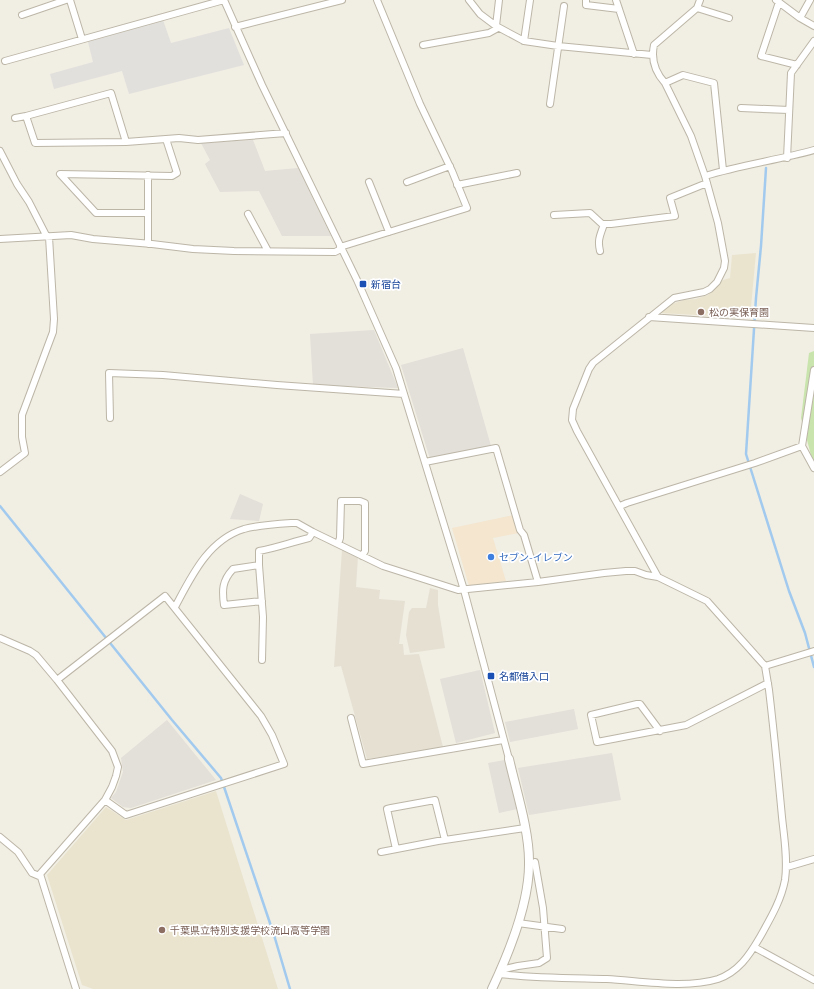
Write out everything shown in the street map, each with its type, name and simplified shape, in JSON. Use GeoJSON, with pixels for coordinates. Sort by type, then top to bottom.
{"type":"FeatureCollection","features":[{"type":"Feature","properties":{"kind":"street"},"geometry":{"type":"LineString","coordinates":[[22,15],[66,0]]}},
{"type":"Feature","properties":{"kind":"street"},"geometry":{"type":"LineString","coordinates":[[70,0],[82,39]]}},
{"type":"Feature","properties":{"kind":"street"},"geometry":{"type":"LineString","coordinates":[[5,61],[224,0],[235,27],[396,368],[464,590],[509,759],[525,828],[530,862],[527,886],[518,923],[492,989]]}},
{"type":"Feature","properties":{"kind":"street"},"geometry":{"type":"LineString","coordinates":[[235,27],[342,0]]}},
{"type":"Feature","properties":{"kind":"street"},"geometry":{"type":"LineString","coordinates":[[0,239],[71,235],[93,239],[234,252],[335,252],[340,248],[467,208],[450,166],[420,104],[377,0]]}},
{"type":"Feature","properties":{"kind":"street"},"geometry":{"type":"LineString","coordinates":[[469,0],[480,14],[497,27],[524,41],[558,46],[652,55]]}},
{"type":"Feature","properties":{"kind":"street"},"geometry":{"type":"LineString","coordinates":[[423,45],[489,33],[497,27],[499,0]]}},
{"type":"Feature","properties":{"kind":"street"},"geometry":{"type":"LineString","coordinates":[[524,41],[530,0]]}},
{"type":"Feature","properties":{"kind":"street"},"geometry":{"type":"LineString","coordinates":[[586,0],[586,5],[619,9]]}},
{"type":"Feature","properties":{"kind":"street"},"geometry":{"type":"LineString","coordinates":[[616,0],[634,54]]}},
{"type":"Feature","properties":{"kind":"street"},"geometry":{"type":"LineString","coordinates":[[658,576],[572,420],[573,409],[589,369],[593,363],[674,298],[704,292],[710,289],[719,278],[724,268],[725,261],[718,223],[705,176],[691,136],[665,83],[661,80],[653,63],[652,55],[654,45],[697,8],[700,0]]}},
{"type":"Feature","properties":{"kind":"street"},"geometry":{"type":"LineString","coordinates":[[800,18],[810,0]]}},
{"type":"Feature","properties":{"kind":"street"},"geometry":{"type":"LineString","coordinates":[[797,65],[761,56],[777,1],[800,18],[814,26]]}},
{"type":"Feature","properties":{"kind":"street"},"geometry":{"type":"LineString","coordinates":[[550,104],[564,6]]}},
{"type":"Feature","properties":{"kind":"street"},"geometry":{"type":"LineString","coordinates":[[697,8],[729,18]]}},
{"type":"Feature","properties":{"kind":"street"},"geometry":{"type":"LineString","coordinates":[[787,158],[791,73],[814,41]]}},
{"type":"Feature","properties":{"kind":"street"},"geometry":{"type":"LineString","coordinates":[[665,83],[683,75],[714,83],[723,170]]}},
{"type":"Feature","properties":{"kind":"street"},"geometry":{"type":"LineString","coordinates":[[15,118],[111,92],[126,142]]}},
{"type":"Feature","properties":{"kind":"street"},"geometry":{"type":"LineString","coordinates":[[740,108],[789,110]]}},
{"type":"Feature","properties":{"kind":"street"},"geometry":{"type":"LineString","coordinates":[[26,116],[35,144],[126,142],[179,138],[198,140],[286,133]]}},
{"type":"Feature","properties":{"kind":"street"},"geometry":{"type":"LineString","coordinates":[[148,213],[96,213],[60,174],[172,176],[177,173],[166,139]]}},
{"type":"Feature","properties":{"kind":"street"},"geometry":{"type":"LineString","coordinates":[[705,176],[723,170],[787,158],[814,150]]}},
{"type":"Feature","properties":{"kind":"street"},"geometry":{"type":"LineString","coordinates":[[0,151],[17,184],[29,202],[48,237],[54,319],[53,332],[22,415],[22,436],[25,453],[0,472]]}},
{"type":"Feature","properties":{"kind":"street"},"geometry":{"type":"LineString","coordinates":[[407,182],[450,166]]}},
{"type":"Feature","properties":{"kind":"street"},"geometry":{"type":"LineString","coordinates":[[457,185],[517,173]]}},
{"type":"Feature","properties":{"kind":"street"},"geometry":{"type":"LineString","coordinates":[[148,175],[148,244]]}},
{"type":"Feature","properties":{"kind":"street"},"geometry":{"type":"LineString","coordinates":[[369,182],[389,232]]}},
{"type":"Feature","properties":{"kind":"street"},"geometry":{"type":"LineString","coordinates":[[554,215],[590,213],[604,224],[675,216],[670,198],[707,183]]}},
{"type":"Feature","properties":{"kind":"street"},"geometry":{"type":"LineString","coordinates":[[248,214],[268,251]]}},
{"type":"Feature","properties":{"kind":"street"},"geometry":{"type":"LineString","coordinates":[[600,251],[599,236],[602,232],[604,224]]}},
{"type":"Feature","properties":{"kind":"street"},"geometry":{"type":"LineString","coordinates":[[649,317],[814,328]]}},
{"type":"Feature","properties":{"kind":"street"},"geometry":{"type":"LineString","coordinates":[[814,370],[802,446],[814,468]]}},
{"type":"Feature","properties":{"kind":"street"},"geometry":{"type":"LineString","coordinates":[[110,418],[109,373],[163,375],[404,394]]}},
{"type":"Feature","properties":{"kind":"street"},"geometry":{"type":"LineString","coordinates":[[620,506],[756,463],[802,446]]}},
{"type":"Feature","properties":{"kind":"street"},"geometry":{"type":"LineString","coordinates":[[425,462],[496,448],[520,530],[524,535],[538,582]]}},
{"type":"Feature","properties":{"kind":"street"},"geometry":{"type":"LineString","coordinates":[[338,544],[340,538],[341,501],[365,503],[365,551],[362,556]]}},
{"type":"Feature","properties":{"kind":"street"},"geometry":{"type":"LineString","coordinates":[[175,607],[202,560],[230,535],[254,527],[297,523],[362,556],[402,574],[458,590],[626,571],[658,576],[707,601],[765,666],[779,781],[787,867],[783,887],[777,905],[754,947],[740,965],[731,973],[704,986],[650,984],[608,979],[540,978],[499,972]]}},
{"type":"Feature","properties":{"kind":"street"},"geometry":{"type":"LineString","coordinates":[[262,660],[263,617],[259,551],[275,549],[290,542],[309,538],[313,532]]}},
{"type":"Feature","properties":{"kind":"street"},"geometry":{"type":"LineString","coordinates":[[259,565],[233,569],[226,577],[222,592],[224,605],[262,601]]}},
{"type":"Feature","properties":{"kind":"street"},"geometry":{"type":"LineString","coordinates":[[57,680],[165,596],[262,716],[284,764],[218,784],[126,815],[105,800]]}},
{"type":"Feature","properties":{"kind":"street"},"geometry":{"type":"LineString","coordinates":[[0,638],[36,655],[112,751],[118,766],[112,787],[105,800],[39,876]]}},
{"type":"Feature","properties":{"kind":"street"},"geometry":{"type":"LineString","coordinates":[[765,666],[814,651]]}},
{"type":"Feature","properties":{"kind":"street"},"geometry":{"type":"LineString","coordinates":[[660,731],[640,704],[591,715],[597,742],[660,731],[686,725],[768,683]]}},
{"type":"Feature","properties":{"kind":"street"},"geometry":{"type":"LineString","coordinates":[[351,718],[363,764],[503,740]]}},
{"type":"Feature","properties":{"kind":"street"},"geometry":{"type":"LineString","coordinates":[[396,849],[387,809],[391,808],[435,800],[445,840]]}},
{"type":"Feature","properties":{"kind":"street"},"geometry":{"type":"LineString","coordinates":[[381,852],[445,840],[525,828]]}},
{"type":"Feature","properties":{"kind":"street"},"geometry":{"type":"LineString","coordinates":[[0,837],[18,852],[32,873],[39,876],[76,989]]}},
{"type":"Feature","properties":{"kind":"street"},"geometry":{"type":"LineString","coordinates":[[787,867],[814,859]]}},
{"type":"Feature","properties":{"kind":"street"},"geometry":{"type":"LineString","coordinates":[[499,972],[518,966],[539,963],[547,958],[544,908],[535,862]]}},
{"type":"Feature","properties":{"kind":"street"},"geometry":{"type":"LineString","coordinates":[[518,923],[562,929]]}},
{"type":"Feature","properties":{"kind":"street"},"geometry":{"type":"LineString","coordinates":[[754,947],[814,980]]}},
{"type":"Feature","properties":{"kind":"shaded area"},"geometry":{"type":"Polygon","coordinates":[[[163,20],[171,43],[229,28],[244,65],[129,94],[122,71],[54,89],[50,74],[93,62],[88,42],[163,20]]]}},
{"type":"Feature","properties":{"kind":"shaded area"},"geometry":{"type":"Polygon","coordinates":[[[253,140],[265,171],[298,168],[331,236],[282,236],[259,191],[220,192],[205,164],[210,160],[201,143],[253,140]]]}},
{"type":"Feature","properties":{"kind":"shaded area"},"geometry":{"type":"Polygon","coordinates":[[[756,253],[750,318],[660,313],[672,304],[708,295],[723,280],[730,278],[732,255],[756,253]]]}},
{"type":"Feature","properties":{"kind":"shaded area"},"geometry":{"type":"Polygon","coordinates":[[[374,330],[398,388],[313,385],[310,334],[374,330]]]}},
{"type":"Feature","properties":{"kind":"shaded area"},"geometry":{"type":"Polygon","coordinates":[[[463,348],[491,446],[430,459],[401,365],[463,348]]]}},
{"type":"Feature","properties":{"kind":"shaded area"},"geometry":{"type":"Polygon","coordinates":[[[240,494],[263,504],[259,521],[230,519],[240,494]]]}},
{"type":"Feature","properties":{"kind":"shaded area"},"geometry":{"type":"Polygon","coordinates":[[[514,515],[519,533],[493,538],[506,581],[469,586],[452,528],[514,515]]]}},
{"type":"Feature","properties":{"kind":"shaded area"},"geometry":{"type":"Polygon","coordinates":[[[342,550],[358,557],[356,587],[380,590],[379,599],[405,601],[399,644],[403,644],[404,655],[419,654],[443,747],[367,759],[341,666],[334,667],[342,550]]]}},
{"type":"Feature","properties":{"kind":"shaded area"},"geometry":{"type":"Polygon","coordinates":[[[430,588],[438,590],[438,605],[445,648],[410,653],[406,635],[409,612],[412,608],[426,608],[430,588]]]}},
{"type":"Feature","properties":{"kind":"shaded area"},"geometry":{"type":"Polygon","coordinates":[[[480,670],[495,733],[456,743],[440,679],[480,670]]]}},
{"type":"Feature","properties":{"kind":"shaded area"},"geometry":{"type":"Polygon","coordinates":[[[574,709],[578,729],[510,742],[505,722],[574,709]]]}},
{"type":"Feature","properties":{"kind":"shaded area"},"geometry":{"type":"Polygon","coordinates":[[[167,720],[216,780],[131,808],[123,807],[111,798],[116,792],[123,772],[121,758],[167,720]]]}},
{"type":"Feature","properties":{"kind":"shaded area"},"geometry":{"type":"Polygon","coordinates":[[[612,753],[621,800],[529,815],[518,768],[612,753]]]}},
{"type":"Feature","properties":{"kind":"shaded area"},"geometry":{"type":"Polygon","coordinates":[[[505,760],[517,809],[499,813],[488,763],[505,760]]]}},
{"type":"Feature","properties":{"kind":"shaded area","name":"千葉県立特別支援学校流山高等学園"},"geometry":{"type":"Polygon","coordinates":[[[216,791],[278,989],[93,989],[82,985],[47,875],[106,807],[126,820],[216,791]]]}},
{"type":"Feature","properties":{"kind":"green space"},"geometry":{"type":"Polygon","coordinates":[[[814,351],[814,466],[801,418],[809,353],[814,351]]]}},
{"type":"Feature","properties":{"kind":"waterway"},"geometry":{"type":"LineString","coordinates":[[766,168],[746,454],[789,591],[805,633],[814,667]]}},
{"type":"Feature","properties":{"kind":"waterway"},"geometry":{"type":"LineString","coordinates":[[0,506],[172,720],[221,778],[274,935],[290,989]]}},
{"type":"Feature","properties":{"kind":"place","name":"新宿台"},"geometry":{"type":"Point","coordinates":[363,284]}},
{"type":"Feature","properties":{"kind":"place","name":"松の実保育園"},"geometry":{"type":"Point","coordinates":[701,312]}},
{"type":"Feature","properties":{"kind":"place","name":"セブン-イレブン"},"geometry":{"type":"Point","coordinates":[491,557]}},
{"type":"Feature","properties":{"kind":"place","name":"名都借入口"},"geometry":{"type":"Point","coordinates":[491,676]}},
{"type":"Feature","properties":{"kind":"place","name":"千葉県立特別支援学校流山高等学園"},"geometry":{"type":"Point","coordinates":[162,930]}}]}
